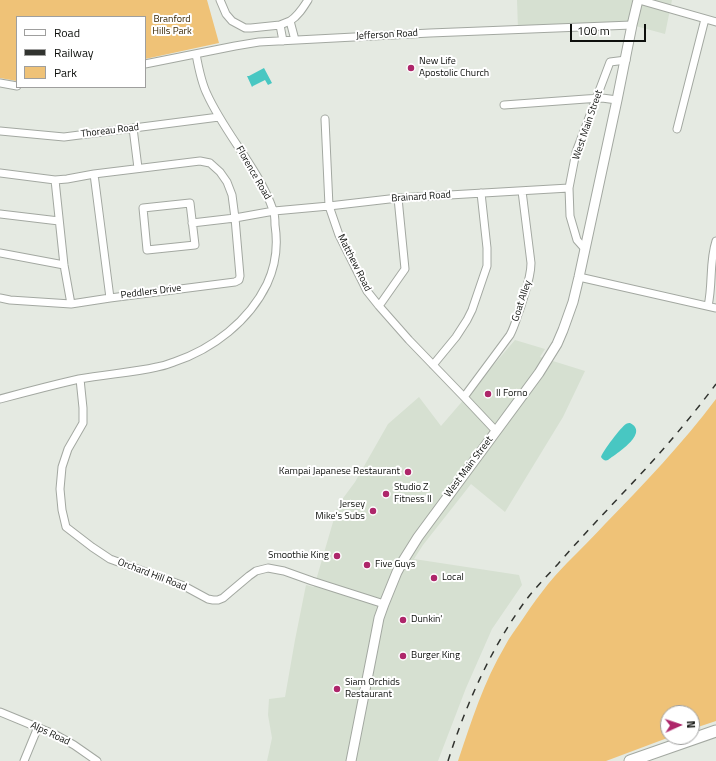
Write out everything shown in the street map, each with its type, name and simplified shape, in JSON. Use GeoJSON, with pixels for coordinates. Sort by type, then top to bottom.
{"type":"FeatureCollection","features":[{"type":"Feature","properties":{"kind":"highway"},"geometry":{"type":"LineString","coordinates":[[630,761],[716,731]]}},
{"type":"Feature","properties":{"kind":"highway"},"geometry":{"type":"LineString","coordinates":[[642,761],[716,735]]}},
{"type":"Feature","properties":{"kind":"main road","name":"West Main Street"},"geometry":{"type":"LineString","coordinates":[[352,761],[375,639],[384,604],[397,572],[410,549],[540,373],[557,344],[570,312],[579,277],[638,0]]}},
{"type":"Feature","properties":{"kind":"street"},"geometry":{"type":"LineString","coordinates":[[220,0],[226,14],[232,21],[245,28],[280,25],[290,21],[296,17],[308,0]]}},
{"type":"Feature","properties":{"kind":"street"},"geometry":{"type":"LineString","coordinates":[[638,0],[716,22]]}},
{"type":"Feature","properties":{"kind":"street"},"geometry":{"type":"LineString","coordinates":[[677,129],[705,19]]}},
{"type":"Feature","properties":{"kind":"street"},"geometry":{"type":"LineString","coordinates":[[290,21],[295,40]]}},
{"type":"Feature","properties":{"kind":"street"},"geometry":{"type":"LineString","coordinates":[[280,25],[283,41]]}},
{"type":"Feature","properties":{"kind":"street","name":"Jefferson Road"},"geometry":{"type":"LineString","coordinates":[[146,64],[259,42],[632,25]]}},
{"type":"Feature","properties":{"kind":"street","name":"Florence Road"},"geometry":{"type":"LineString","coordinates":[[0,399],[80,379],[159,367],[192,355],[213,344],[228,332],[252,307],[270,278],[277,248],[274,211],[264,189],[206,94],[196,54]]}},
{"type":"Feature","properties":{"kind":"street","name":"West Main Street"},"geometry":{"type":"LineString","coordinates":[[585,249],[577,240],[570,216],[569,188],[576,152],[610,62],[626,60]]}},
{"type":"Feature","properties":{"kind":"street"},"geometry":{"type":"LineString","coordinates":[[0,83],[16,86]]}},
{"type":"Feature","properties":{"kind":"street"},"geometry":{"type":"LineString","coordinates":[[504,105],[597,98],[617,100]]}},
{"type":"Feature","properties":{"kind":"street","name":"Thoreau Road"},"geometry":{"type":"LineString","coordinates":[[0,131],[64,137],[219,117]]}},
{"type":"Feature","properties":{"kind":"street","name":"Matthew Road"},"geometry":{"type":"LineString","coordinates":[[325,119],[329,206],[339,235],[367,291],[379,306],[496,432]]}},
{"type":"Feature","properties":{"kind":"street"},"geometry":{"type":"LineString","coordinates":[[133,128],[138,168]]}},
{"type":"Feature","properties":{"kind":"street","name":"Peddlers Drive"},"geometry":{"type":"LineString","coordinates":[[0,173],[55,180],[200,160],[210,163],[220,172],[227,182],[232,195],[240,276],[239,280],[235,282],[71,304],[0,298]]}},
{"type":"Feature","properties":{"kind":"street"},"geometry":{"type":"LineString","coordinates":[[94,174],[110,298]]}},
{"type":"Feature","properties":{"kind":"street"},"geometry":{"type":"LineString","coordinates":[[55,180],[64,265],[71,304]]}},
{"type":"Feature","properties":{"kind":"street","name":"Brainard Road"},"geometry":{"type":"LineString","coordinates":[[274,211],[398,198],[569,188]]}},
{"type":"Feature","properties":{"kind":"street","name":"Goat Alley"},"geometry":{"type":"LineString","coordinates":[[464,397],[510,335],[514,327],[531,272],[522,191]]}},
{"type":"Feature","properties":{"kind":"street"},"geometry":{"type":"LineString","coordinates":[[433,365],[456,337],[467,320],[487,266],[487,248],[481,193]]}},
{"type":"Feature","properties":{"kind":"street"},"geometry":{"type":"LineString","coordinates":[[379,306],[405,269],[398,198]]}},
{"type":"Feature","properties":{"kind":"street"},"geometry":{"type":"LineString","coordinates":[[190,203],[192,223],[195,245],[147,250],[143,208],[190,203]]}},
{"type":"Feature","properties":{"kind":"street"},"geometry":{"type":"LineString","coordinates":[[192,223],[235,218],[274,211]]}},
{"type":"Feature","properties":{"kind":"street"},"geometry":{"type":"LineString","coordinates":[[0,214],[59,221]]}},
{"type":"Feature","properties":{"kind":"street"},"geometry":{"type":"LineString","coordinates":[[708,306],[712,283],[712,260],[716,241]]}},
{"type":"Feature","properties":{"kind":"street"},"geometry":{"type":"LineString","coordinates":[[0,253],[64,265]]}},
{"type":"Feature","properties":{"kind":"street"},"geometry":{"type":"LineString","coordinates":[[579,277],[716,308]]}},
{"type":"Feature","properties":{"kind":"street","name":"Orchard Hill Road"},"geometry":{"type":"LineString","coordinates":[[80,379],[83,423],[68,449],[62,467],[60,489],[62,510],[66,526],[92,547],[110,559],[184,586],[208,599],[213,600],[223,598],[256,571],[268,568],[284,571],[384,604]]}},
{"type":"Feature","properties":{"kind":"street","name":"Alps Road"},"geometry":{"type":"LineString","coordinates":[[0,712],[66,740],[89,758],[97,761]]}},
{"type":"Feature","properties":{"kind":"street"},"geometry":{"type":"LineString","coordinates":[[24,761],[38,727]]}},
{"type":"Feature","properties":{"kind":"shaded area"},"geometry":{"type":"Polygon","coordinates":[[[517,0],[672,0],[665,34],[632,25],[518,29],[517,0]]]}},
{"type":"Feature","properties":{"kind":"shaded area"},"geometry":{"type":"Polygon","coordinates":[[[515,340],[545,349],[540,357],[585,371],[563,417],[505,512],[471,484],[423,545],[414,559],[519,575],[522,585],[492,629],[466,688],[438,761],[267,761],[272,738],[268,715],[269,699],[285,697],[306,585],[314,587],[338,505],[355,482],[388,424],[419,397],[441,426],[515,340]]]}},
{"type":"Feature","properties":{"kind":"green space","name":"Branford Hills Park"},"geometry":{"type":"Polygon","coordinates":[[[0,0],[207,0],[219,43],[146,59],[146,16],[16,16],[16,81],[0,78],[0,0]]]}},
{"type":"Feature","properties":{"kind":"green space"},"geometry":{"type":"Polygon","coordinates":[[[716,399],[716,721],[700,726],[700,705],[660,705],[660,741],[606,761],[458,761],[478,702],[497,659],[531,607],[560,570],[634,494],[690,432],[716,399]]]}},
{"type":"Feature","properties":{"kind":"water"},"geometry":{"type":"Polygon","coordinates":[[[264,68],[272,83],[268,85],[265,80],[252,87],[247,76],[264,68]]]}},
{"type":"Feature","properties":{"kind":"water"},"geometry":{"type":"Polygon","coordinates":[[[627,423],[630,423],[635,427],[636,432],[634,438],[630,443],[608,460],[603,460],[601,457],[602,454],[616,434],[627,423]]]}},
{"type":"Feature","properties":{"kind":"railway"},"geometry":{"type":"LineString","coordinates":[[448,761],[471,698],[491,657],[513,618],[537,586],[659,454],[716,384]]}},
{"type":"Feature","properties":{"kind":"place","name":"New Life Apostolic Church"},"geometry":{"type":"Point","coordinates":[411,68]}},
{"type":"Feature","properties":{"kind":"place","name":"Il Forno"},"geometry":{"type":"Point","coordinates":[488,394]}},
{"type":"Feature","properties":{"kind":"place","name":"Kampai Japanese Restaurant"},"geometry":{"type":"Point","coordinates":[408,472]}},
{"type":"Feature","properties":{"kind":"place","name":"Studio Z Fitness II"},"geometry":{"type":"Point","coordinates":[386,494]}},
{"type":"Feature","properties":{"kind":"place","name":"Jersey Mike's Subs"},"geometry":{"type":"Point","coordinates":[373,511]}},
{"type":"Feature","properties":{"kind":"place","name":"Smoothie King"},"geometry":{"type":"Point","coordinates":[337,556]}},
{"type":"Feature","properties":{"kind":"place","name":"Five Guys"},"geometry":{"type":"Point","coordinates":[367,565]}},
{"type":"Feature","properties":{"kind":"place","name":"Local"},"geometry":{"type":"Point","coordinates":[434,578]}},
{"type":"Feature","properties":{"kind":"place","name":"Dunkin'"},"geometry":{"type":"Point","coordinates":[403,620]}},
{"type":"Feature","properties":{"kind":"place","name":"Burger King"},"geometry":{"type":"Point","coordinates":[403,656]}},
{"type":"Feature","properties":{"kind":"place","name":"Siam Orchids Restaurant"},"geometry":{"type":"Point","coordinates":[337,689]}}]}
